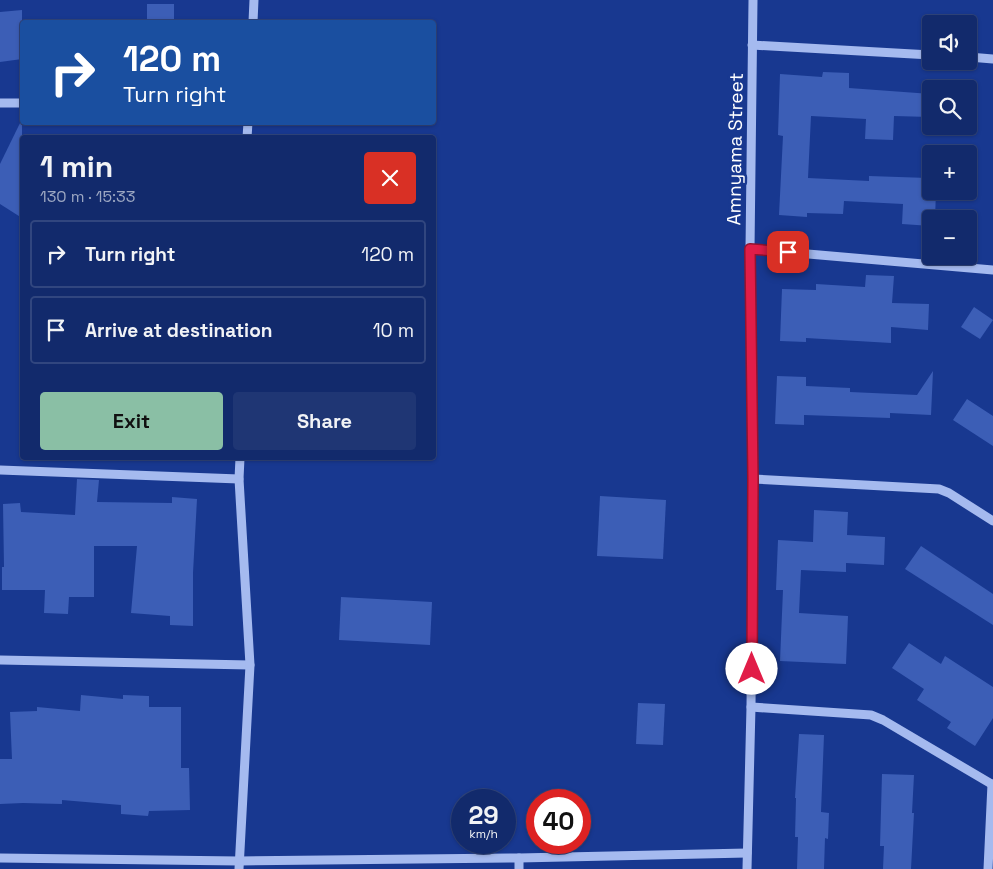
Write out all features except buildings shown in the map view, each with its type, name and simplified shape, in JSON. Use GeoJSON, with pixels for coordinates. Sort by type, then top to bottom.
{"type":"FeatureCollection","features":[{"type":"Feature","properties":{"kind":"street"},"geometry":{"type":"LineString","coordinates":[[253,20],[254,0]]}},
{"type":"Feature","properties":{"kind":"street","name":"Amnyama Street"},"geometry":{"type":"LineString","coordinates":[[747,869],[751,707],[753,479],[750,249],[753,0]]}},
{"type":"Feature","properties":{"kind":"street"},"geometry":{"type":"LineString","coordinates":[[752,45],[922,54]]}},
{"type":"Feature","properties":{"kind":"street"},"geometry":{"type":"LineString","coordinates":[[977,58],[993,59]]}},
{"type":"Feature","properties":{"kind":"street"},"geometry":{"type":"LineString","coordinates":[[0,103],[20,103]]}},
{"type":"Feature","properties":{"kind":"street"},"geometry":{"type":"LineString","coordinates":[[750,249],[993,270]]}},
{"type":"Feature","properties":{"kind":"street"},"geometry":{"type":"LineString","coordinates":[[239,865],[250,664],[239,479],[240,460]]}},
{"type":"Feature","properties":{"kind":"street"},"geometry":{"type":"LineString","coordinates":[[0,470],[239,479]]}},
{"type":"Feature","properties":{"kind":"street"},"geometry":{"type":"LineString","coordinates":[[753,479],[940,489],[993,522]]}},
{"type":"Feature","properties":{"kind":"street"},"geometry":{"type":"LineString","coordinates":[[0,660],[250,664]]}},
{"type":"Feature","properties":{"kind":"street"},"geometry":{"type":"LineString","coordinates":[[751,707],[871,715],[883,720],[993,785],[988,869]]}},
{"type":"Feature","properties":{"kind":"street"},"geometry":{"type":"LineString","coordinates":[[0,858],[239,865],[747,853]]}},
{"type":"Feature","properties":{"kind":"street"},"geometry":{"type":"LineString","coordinates":[[518,858],[519,869]]}},
{"type":"Feature","properties":{"kind":"route"},"geometry":{"type":"LineString","coordinates":[[752,669],[753,479],[750,249],[788,252]]}}]}
